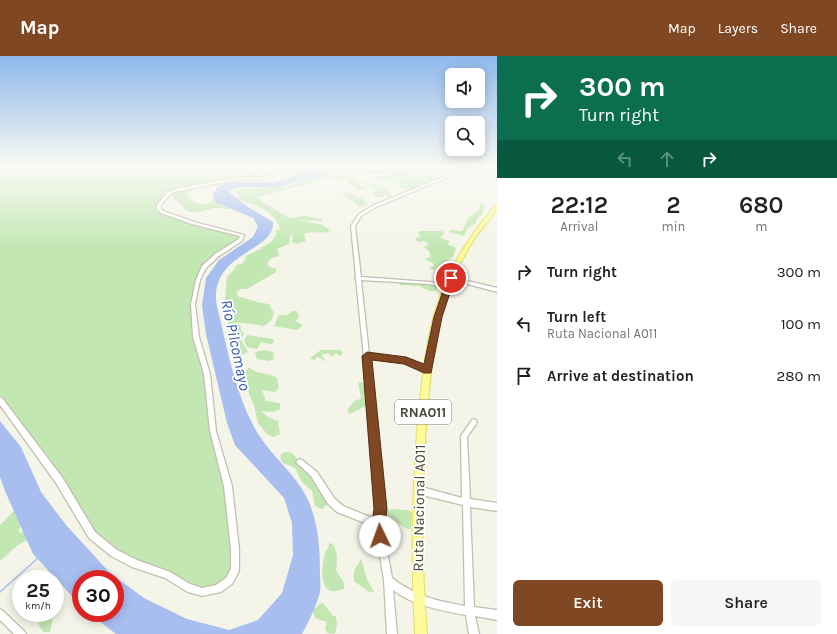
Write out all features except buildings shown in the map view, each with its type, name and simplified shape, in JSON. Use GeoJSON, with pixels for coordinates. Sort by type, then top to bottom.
{"type":"FeatureCollection","features":[{"type":"Feature","properties":{"kind":"main road","name":"Ruta Nacional A011"},"geometry":{"type":"LineString","coordinates":[[421,634],[419,599],[418,490],[420,442],[430,352],[447,287],[451,278],[473,236],[497,207]]}},
{"type":"Feature","properties":{"kind":"street"},"geometry":{"type":"LineString","coordinates":[[0,400],[59,480],[92,535],[114,553],[134,564],[167,575],[188,588],[202,592],[218,589],[229,581],[235,570],[235,549],[228,486],[213,431],[207,374],[196,337],[192,304],[198,280],[204,268],[217,255],[241,240],[242,235],[203,226],[168,214],[159,209],[159,205],[167,195]]}},
{"type":"Feature","properties":{"kind":"street"},"geometry":{"type":"LineString","coordinates":[[392,634],[388,580],[378,524],[380,509],[367,356],[357,278],[353,231],[354,222],[360,215],[375,206],[402,195]]}},
{"type":"Feature","properties":{"kind":"street"},"geometry":{"type":"LineString","coordinates":[[357,278],[435,284],[447,287]]}},
{"type":"Feature","properties":{"kind":"street"},"geometry":{"type":"LineString","coordinates":[[451,278],[497,290]]}},
{"type":"Feature","properties":{"kind":"street"},"geometry":{"type":"LineString","coordinates":[[367,356],[406,361],[427,370]]}},
{"type":"Feature","properties":{"kind":"street"},"geometry":{"type":"LineString","coordinates":[[474,422],[464,436],[470,611],[474,634]]}},
{"type":"Feature","properties":{"kind":"street"},"geometry":{"type":"LineString","coordinates":[[300,462],[314,474],[332,501],[340,509],[378,524]]}},
{"type":"Feature","properties":{"kind":"street"},"geometry":{"type":"LineString","coordinates":[[418,490],[466,502],[497,507]]}},
{"type":"Feature","properties":{"kind":"street"},"geometry":{"type":"LineString","coordinates":[[388,580],[396,588],[419,599],[470,611],[497,615]]}},
{"type":"Feature","properties":{"kind":"street"},"geometry":{"type":"LineString","coordinates":[[0,614],[21,634]]}},
{"type":"Feature","properties":{"kind":"green space"},"geometry":{"type":"Polygon","coordinates":[[[0,195],[168,195],[159,205],[162,212],[203,226],[242,235],[243,238],[225,249],[204,268],[194,294],[195,327],[207,374],[211,415],[223,469],[235,549],[229,581],[202,592],[135,564],[92,535],[0,400],[0,195]]]}},
{"type":"Feature","properties":{"kind":"green space"},"geometry":{"type":"Polygon","coordinates":[[[174,195],[187,195],[189,199],[195,202],[208,204],[214,200],[222,206],[231,209],[214,208],[199,212],[189,212],[185,210],[182,204],[172,198],[174,195]]]}},
{"type":"Feature","properties":{"kind":"green space"},"geometry":{"type":"Polygon","coordinates":[[[239,195],[266,195],[258,197],[263,202],[289,218],[305,216],[322,219],[322,221],[295,220],[320,224],[328,228],[329,232],[313,232],[304,234],[306,241],[297,244],[292,242],[293,237],[291,233],[289,244],[277,249],[279,256],[272,258],[267,263],[269,267],[276,269],[276,272],[247,289],[241,289],[237,292],[237,296],[269,304],[274,313],[271,321],[264,326],[237,322],[241,327],[241,331],[244,333],[241,340],[248,352],[241,355],[239,354],[240,347],[235,344],[236,340],[231,335],[226,314],[227,311],[225,306],[227,304],[225,299],[227,277],[237,265],[243,263],[247,255],[261,249],[261,247],[273,240],[277,233],[275,231],[282,228],[279,227],[274,217],[269,213],[239,199],[240,196],[239,195]]]}},
{"type":"Feature","properties":{"kind":"green space"},"geometry":{"type":"Polygon","coordinates":[[[342,195],[353,195],[363,199],[368,205],[358,207],[351,199],[342,195]]]}},
{"type":"Feature","properties":{"kind":"green space"},"geometry":{"type":"Polygon","coordinates":[[[373,195],[383,195],[384,197],[375,197],[373,195]]]}},
{"type":"Feature","properties":{"kind":"green space"},"geometry":{"type":"Polygon","coordinates":[[[480,204],[485,205],[482,215],[477,218],[476,223],[468,228],[464,236],[449,232],[450,230],[462,231],[469,217],[480,209],[480,204]]]}},
{"type":"Feature","properties":{"kind":"green space"},"geometry":{"type":"Polygon","coordinates":[[[420,231],[442,231],[444,234],[440,238],[450,241],[447,244],[456,248],[453,257],[445,262],[444,268],[440,270],[432,270],[429,267],[433,266],[433,263],[424,259],[431,257],[429,251],[424,247],[429,244],[424,241],[418,242],[415,238],[421,237],[418,233],[420,231]]]}},
{"type":"Feature","properties":{"kind":"green space"},"geometry":{"type":"Polygon","coordinates":[[[399,282],[425,283],[438,287],[435,291],[430,291],[419,286],[400,285],[399,282]]]}},
{"type":"Feature","properties":{"kind":"green space"},"geometry":{"type":"Polygon","coordinates":[[[293,311],[297,311],[299,318],[295,321],[303,325],[297,330],[274,326],[279,315],[287,315],[293,311]]]}},
{"type":"Feature","properties":{"kind":"green space"},"geometry":{"type":"Polygon","coordinates":[[[247,335],[273,339],[274,343],[270,344],[261,342],[257,349],[247,347],[244,340],[247,335]]]}},
{"type":"Feature","properties":{"kind":"green space"},"geometry":{"type":"Polygon","coordinates":[[[265,350],[273,352],[274,359],[269,361],[257,359],[255,352],[265,350]]]}},
{"type":"Feature","properties":{"kind":"green space"},"geometry":{"type":"Polygon","coordinates":[[[321,350],[340,350],[343,353],[340,356],[336,353],[333,356],[330,356],[329,353],[321,355],[327,362],[318,357],[314,360],[310,358],[321,350]]]}},
{"type":"Feature","properties":{"kind":"green space"},"geometry":{"type":"Polygon","coordinates":[[[249,367],[252,370],[277,378],[279,388],[275,392],[262,390],[266,401],[280,403],[280,409],[274,412],[261,411],[268,417],[278,421],[280,434],[273,437],[267,434],[258,423],[254,405],[249,394],[246,372],[249,367]]]}},
{"type":"Feature","properties":{"kind":"green space"},"geometry":{"type":"Polygon","coordinates":[[[361,382],[368,385],[370,404],[350,414],[347,410],[354,401],[360,399],[361,397],[358,383],[361,382]]]}},
{"type":"Feature","properties":{"kind":"green space"},"geometry":{"type":"Polygon","coordinates":[[[285,452],[292,453],[297,459],[310,468],[328,503],[322,509],[315,505],[312,491],[302,482],[295,468],[284,464],[281,461],[281,454],[285,452]]]}},
{"type":"Feature","properties":{"kind":"green space"},"geometry":{"type":"Polygon","coordinates":[[[19,510],[23,515],[19,531],[20,533],[25,531],[30,540],[21,543],[0,561],[0,525],[14,511],[19,510]]]}},
{"type":"Feature","properties":{"kind":"green space"},"geometry":{"type":"Polygon","coordinates":[[[387,510],[408,510],[412,513],[411,529],[407,529],[386,515],[387,510]]]}},
{"type":"Feature","properties":{"kind":"green space"},"geometry":{"type":"Polygon","coordinates":[[[329,543],[333,544],[335,548],[337,557],[336,570],[344,583],[344,589],[336,591],[327,589],[322,575],[325,552],[329,547],[329,543]]]}},
{"type":"Feature","properties":{"kind":"green space"},"geometry":{"type":"Polygon","coordinates":[[[361,559],[367,579],[374,592],[369,592],[354,581],[354,571],[361,559]]]}},
{"type":"Feature","properties":{"kind":"green space"},"geometry":{"type":"Polygon","coordinates":[[[323,603],[333,616],[336,616],[337,624],[335,634],[327,633],[325,627],[327,622],[315,618],[312,609],[323,603]]]}},
{"type":"Feature","properties":{"kind":"green space"},"geometry":{"type":"Polygon","coordinates":[[[38,622],[52,622],[50,632],[44,632],[39,626],[38,622]]]}},
{"type":"Feature","properties":{"kind":"water"},"geometry":{"type":"Polygon","coordinates":[[[213,195],[233,195],[248,207],[273,222],[271,231],[266,239],[236,259],[227,268],[220,279],[216,293],[217,308],[234,376],[248,415],[259,435],[302,489],[312,509],[319,541],[320,592],[312,614],[302,634],[116,634],[101,622],[124,622],[124,583],[144,598],[187,619],[229,630],[258,620],[282,593],[293,555],[292,523],[284,498],[235,445],[227,423],[206,334],[202,305],[206,278],[219,260],[253,237],[258,226],[253,218],[217,203],[214,200],[213,195]]]}},
{"type":"Feature","properties":{"kind":"water"},"geometry":{"type":"Polygon","coordinates":[[[0,421],[21,447],[41,492],[66,525],[107,570],[72,570],[72,596],[64,588],[64,570],[48,570],[33,554],[5,491],[0,477],[0,421]]]}},
{"type":"Feature","properties":{"kind":"waterway"},"geometry":{"type":"LineString","coordinates":[[0,592],[37,559]]}},
{"type":"Feature","properties":{"kind":"route"},"geometry":{"type":"LineString","coordinates":[[380,536],[378,524],[380,509],[379,494],[367,356],[406,361],[427,370],[438,317],[451,278]]}},
{"type":"Feature","properties":{"kind":"water label","name":"Río Pilcomayo"},"geometry":{"type":"Point","coordinates":[236,345]}}]}
